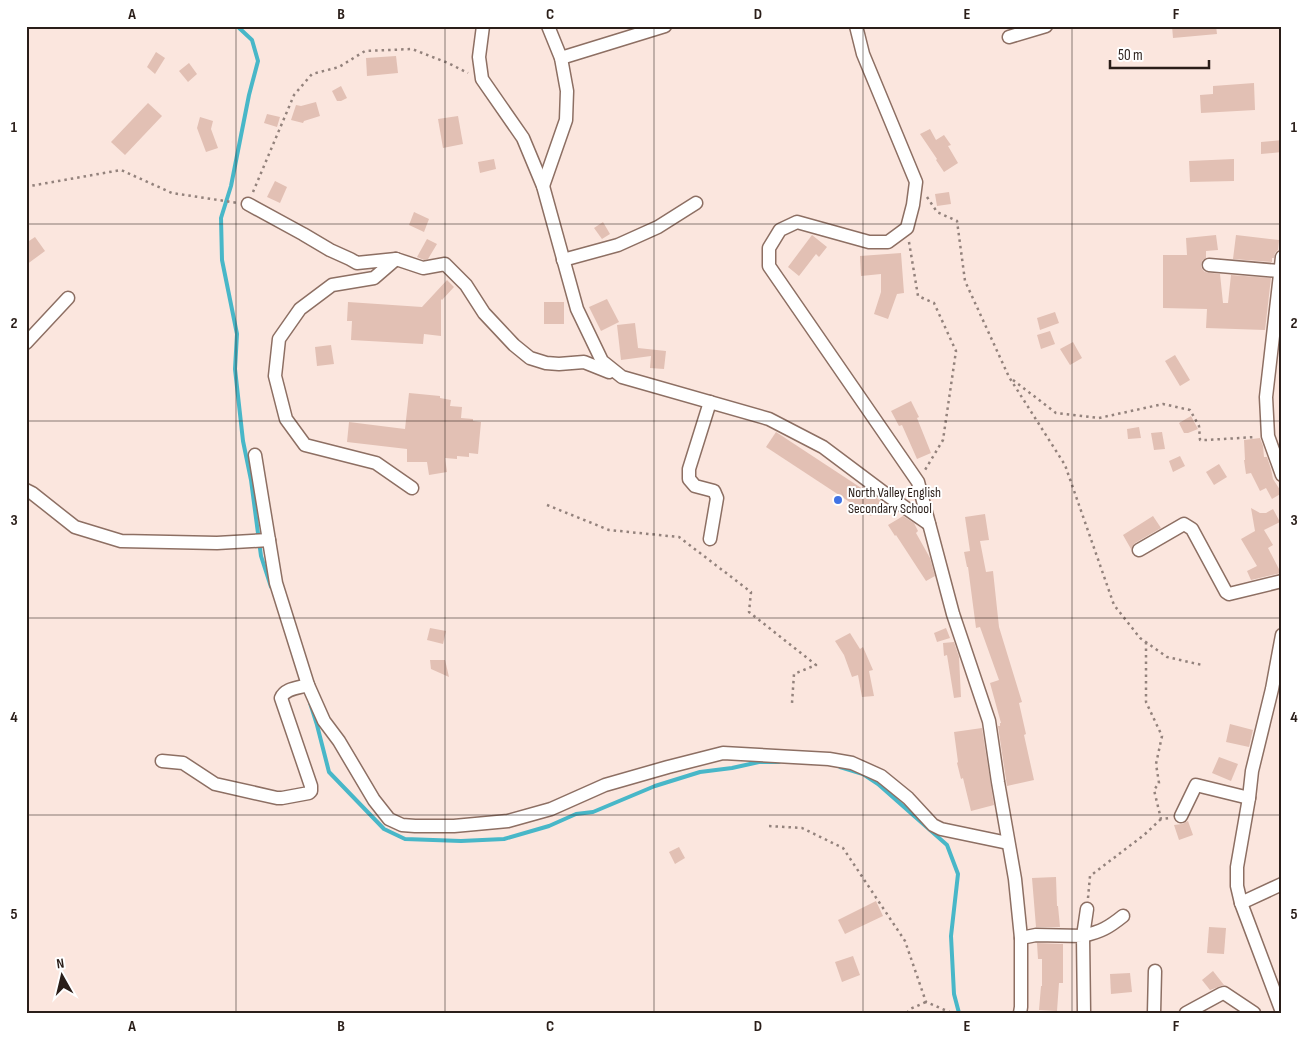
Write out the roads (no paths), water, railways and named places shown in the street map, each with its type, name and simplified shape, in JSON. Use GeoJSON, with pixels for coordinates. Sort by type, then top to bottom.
{"type":"FeatureCollection","features":[{"type":"Feature","properties":{"kind":"street"},"geometry":{"type":"LineString","coordinates":[[483,26],[478,57],[482,79],[523,138],[543,186],[577,309],[602,361],[622,377]]}},
{"type":"Feature","properties":{"kind":"street"},"geometry":{"type":"LineString","coordinates":[[543,186],[566,120],[567,91],[561,58],[548,26]]}},
{"type":"Feature","properties":{"kind":"street"},"geometry":{"type":"LineString","coordinates":[[561,58],[665,26]]}},
{"type":"Feature","properties":{"kind":"street"},"geometry":{"type":"LineString","coordinates":[[856,26],[863,54],[916,182],[907,228],[888,242],[869,242],[797,222],[780,230],[769,248],[769,266],[918,482],[953,614],[989,721],[1015,879],[1021,938],[1020,1013]]}},
{"type":"Feature","properties":{"kind":"street"},"geometry":{"type":"LineString","coordinates":[[1009,37],[1046,26]]}},
{"type":"Feature","properties":{"kind":"street"},"geometry":{"type":"LineString","coordinates":[[564,260],[618,245],[658,227],[696,203]]}},
{"type":"Feature","properties":{"kind":"street"},"geometry":{"type":"LineString","coordinates":[[248,204],[356,263],[396,259],[423,268],[445,264],[466,285],[484,313],[514,346],[530,358],[546,363],[559,364],[584,362],[622,377],[769,419],[823,447],[929,524]]}},
{"type":"Feature","properties":{"kind":"street"},"geometry":{"type":"LineString","coordinates":[[396,259],[374,278],[332,285],[300,309],[279,339],[274,376],[286,419],[305,446],[376,463],[412,488]]}},
{"type":"Feature","properties":{"kind":"street"},"geometry":{"type":"LineString","coordinates":[[1209,265],[1281,264],[1266,397],[1268,436],[1282,475]]}},
{"type":"Feature","properties":{"kind":"street"},"geometry":{"type":"LineString","coordinates":[[26,343],[68,298]]}},
{"type":"Feature","properties":{"kind":"street"},"geometry":{"type":"LineString","coordinates":[[710,402],[690,469],[689,479],[695,486],[714,491],[717,498],[710,539]]}},
{"type":"Feature","properties":{"kind":"street"},"geometry":{"type":"LineString","coordinates":[[255,455],[276,584],[308,685],[324,721],[339,741],[374,800],[389,819],[402,825],[437,827],[508,821],[550,809],[605,785],[723,753],[829,759],[852,763],[881,776],[908,798],[932,825],[952,832],[1008,843]]}},
{"type":"Feature","properties":{"kind":"street"},"geometry":{"type":"LineString","coordinates":[[26,490],[75,527],[122,540],[217,543],[269,540]]}},
{"type":"Feature","properties":{"kind":"street"},"geometry":{"type":"LineString","coordinates":[[1140,550],[1184,524],[1192,529],[1226,592],[1229,594],[1282,581]]}},
{"type":"Feature","properties":{"kind":"street"},"geometry":{"type":"LineString","coordinates":[[1282,635],[1277,690],[1252,771],[1237,867],[1236,886],[1282,1012]]}},
{"type":"Feature","properties":{"kind":"street"},"geometry":{"type":"LineString","coordinates":[[162,761],[183,763],[215,784],[277,798],[309,793],[312,791],[311,786],[281,698],[282,694],[286,691],[308,685]]}},
{"type":"Feature","properties":{"kind":"street"},"geometry":{"type":"LineString","coordinates":[[1181,816],[1196,785],[1249,798]]}},
{"type":"Feature","properties":{"kind":"street"},"geometry":{"type":"LineString","coordinates":[[1241,903],[1282,884]]}},
{"type":"Feature","properties":{"kind":"street"},"geometry":{"type":"LineString","coordinates":[[1084,1013],[1083,936],[1087,909]]}},
{"type":"Feature","properties":{"kind":"street"},"geometry":{"type":"LineString","coordinates":[[1021,938],[1036,935],[1083,936],[1100,932],[1123,916]]}},
{"type":"Feature","properties":{"kind":"street"},"geometry":{"type":"LineString","coordinates":[[1154,1013],[1155,971]]}},
{"type":"Feature","properties":{"kind":"street"},"geometry":{"type":"LineString","coordinates":[[1186,1013],[1224,993],[1254,1013]]}},
{"type":"Feature","properties":{"kind":"waterway"},"geometry":{"type":"LineString","coordinates":[[237,26],[252,40],[258,61],[249,95],[231,186],[221,218],[222,260],[237,334],[235,369],[243,441],[251,480],[261,556],[271,587]]}},
{"type":"Feature","properties":{"kind":"waterway"},"geometry":{"type":"LineString","coordinates":[[310,703],[329,772],[384,829],[405,839],[461,841],[504,839],[549,826],[576,814],[593,812],[655,786],[700,772],[759,762],[779,762]]}},
{"type":"Feature","properties":{"kind":"waterway"},"geometry":{"type":"LineString","coordinates":[[840,767],[863,774],[878,784],[947,845],[958,874],[951,936],[954,994],[959,1013]]}},
{"type":"Feature","properties":{"kind":"place","name":"North Valley English Secondary School"},"geometry":{"type":"Point","coordinates":[838,500]}}]}
